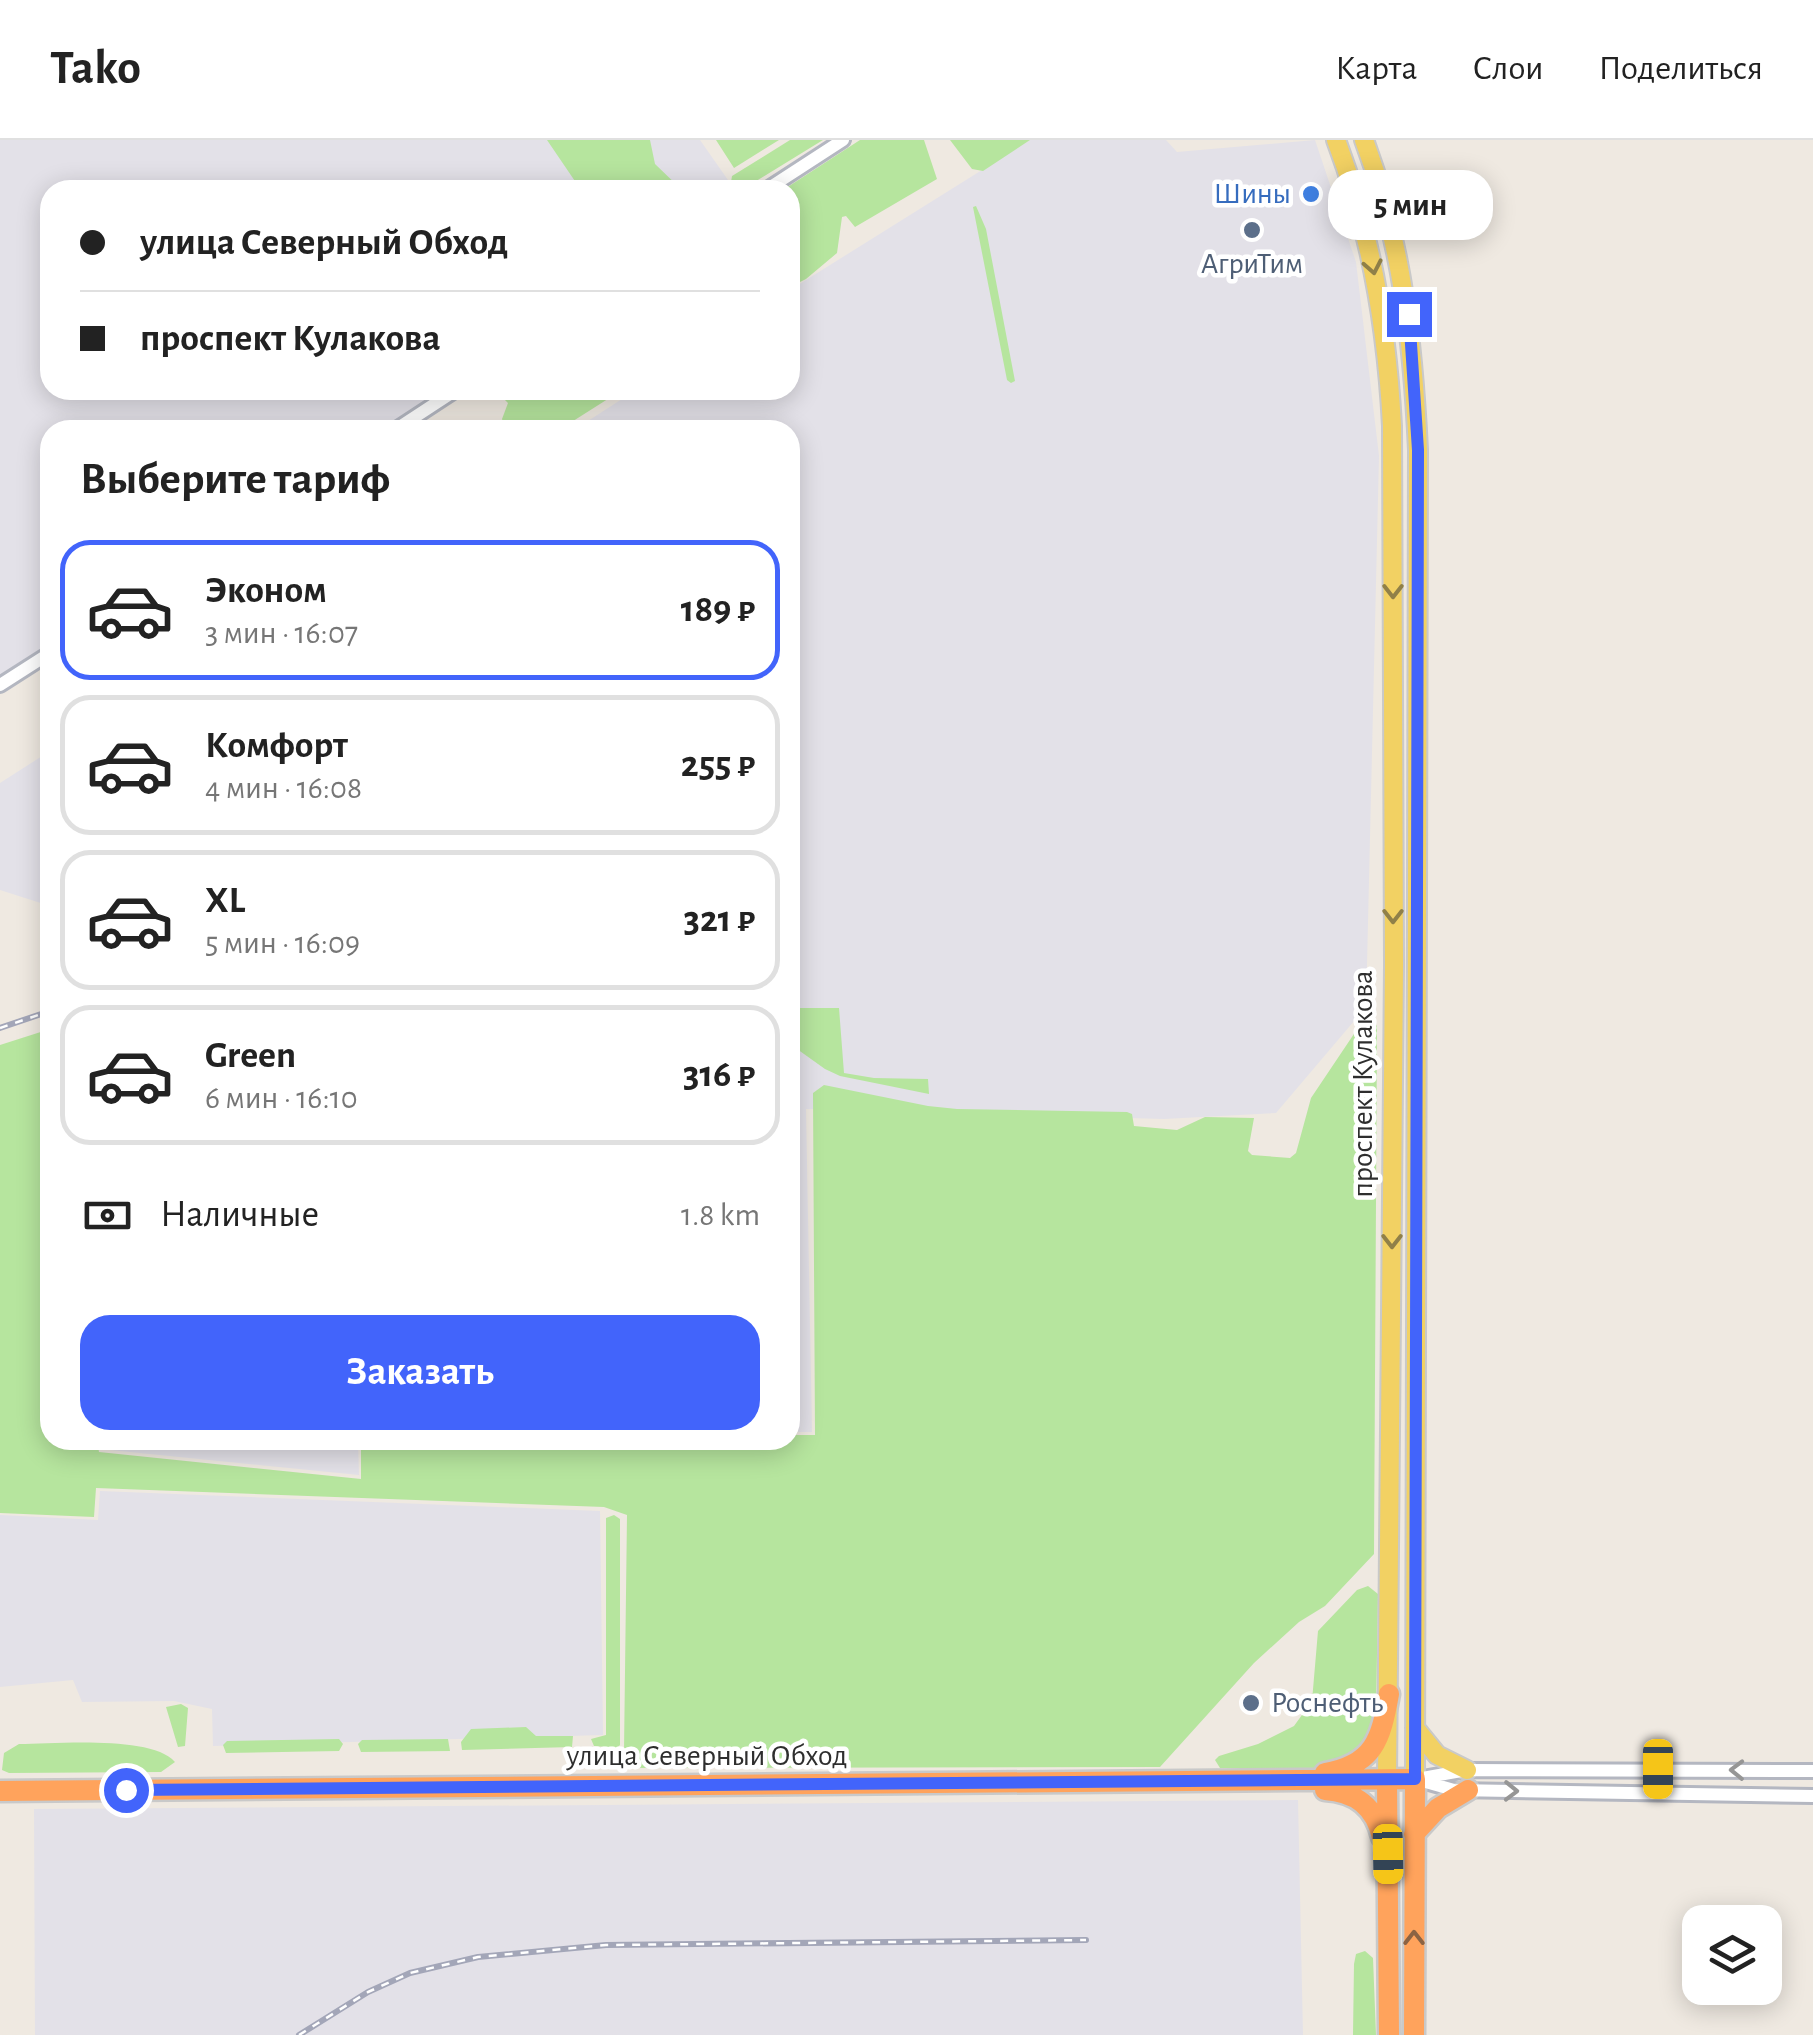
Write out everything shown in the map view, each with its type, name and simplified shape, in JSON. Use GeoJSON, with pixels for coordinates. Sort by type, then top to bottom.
{"type":"FeatureCollection","features":[{"type":"Feature","properties":{"kind":"highway"},"geometry":{"type":"LineString","coordinates":[[1306,1782],[1360,1763],[1377,1741],[1389,1694]]}},
{"type":"Feature","properties":{"kind":"highway","name":"улица Северный Обход"},"geometry":{"type":"LineString","coordinates":[[0,1791],[1415,1779]]}},
{"type":"Feature","properties":{"kind":"highway","name":"проспект Кулакова"},"geometry":{"type":"LineString","coordinates":[[1414,2035],[1415,1779]]}},
{"type":"Feature","properties":{"kind":"highway","name":"проспект Кулакова"},"geometry":{"type":"LineString","coordinates":[[1387,1780],[1389,2035]]}},
{"type":"Feature","properties":{"kind":"highway"},"geometry":{"type":"LineString","coordinates":[[1414,1834],[1467,1780]]}},
{"type":"Feature","properties":{"kind":"highway"},"geometry":{"type":"LineString","coordinates":[[1306,1782],[1318,1790],[1357,1797],[1372,1811],[1381,1832],[1389,1885]]}},
{"type":"Feature","properties":{"kind":"main road","name":"проспект Кулакова"},"geometry":{"type":"LineString","coordinates":[[1336,140],[1357,200],[1372,262],[1386,350],[1392,426],[1394,983],[1387,1780]]}},
{"type":"Feature","properties":{"kind":"main road","name":"проспект Кулакова"},"geometry":{"type":"LineString","coordinates":[[1364,140],[1379,185],[1409,314],[1418,450],[1415,1779]]}},
{"type":"Feature","properties":{"kind":"main road"},"geometry":{"type":"LineString","coordinates":[[1415,1728],[1436,1755],[1467,1780]]}},
{"type":"Feature","properties":{"kind":"street"},"geometry":{"type":"LineString","coordinates":[[781,180],[843,140]]}},
{"type":"Feature","properties":{"kind":"street"},"geometry":{"type":"LineString","coordinates":[[410,420],[440,400]]}},
{"type":"Feature","properties":{"kind":"street"},"geometry":{"type":"LineString","coordinates":[[0,685],[40,659]]}},
{"type":"Feature","properties":{"kind":"street"},"geometry":{"type":"LineString","coordinates":[[1415,1779],[1454,1790],[1467,1780],[1658,1769],[1813,1770]]}},
{"type":"Feature","properties":{"kind":"street"},"geometry":{"type":"LineString","coordinates":[[1658,1769],[1658,1793]]}},
{"type":"Feature","properties":{"kind":"street"},"geometry":{"type":"LineString","coordinates":[[1780,1795],[1781,1770]]}},
{"type":"Feature","properties":{"kind":"street"},"geometry":{"type":"LineString","coordinates":[[1415,1779],[1658,1793],[1813,1796]]}},
{"type":"Feature","properties":{"kind":"shaded area"},"geometry":{"type":"Polygon","coordinates":[[[0,140],[700,140],[728,180],[40,180],[40,400],[428,400],[396,420],[40,420],[40,651],[0,677],[0,140]]]}},
{"type":"Feature","properties":{"kind":"shaded area"},"geometry":{"type":"Polygon","coordinates":[[[1030,140],[1166,140],[1177,152],[1315,140],[1356,262],[1379,456],[1366,1007],[1276,1113],[1164,1119],[806,1109],[812,1432],[800,1432],[800,420],[590,420],[620,400],[800,400],[800,284],[1030,140]]]}},
{"type":"Feature","properties":{"kind":"shaded area"},"geometry":{"type":"Polygon","coordinates":[[[40,757],[40,903],[0,890],[0,783],[40,757]]]}},
{"type":"Feature","properties":{"kind":"shaded area"},"geometry":{"type":"Polygon","coordinates":[[[110,1450],[358,1450],[359,1475],[110,1450]]]}},
{"type":"Feature","properties":{"kind":"shaded area"},"geometry":{"type":"Polygon","coordinates":[[[100,1491],[600,1511],[603,1735],[213,1746],[212,1709],[174,1701],[82,1702],[73,1680],[0,1687],[0,1515],[98,1520],[100,1491]]]}},
{"type":"Feature","properties":{"kind":"shaded area"},"geometry":{"type":"Polygon","coordinates":[[[1298,1800],[1303,2035],[35,2035],[34,1809],[1298,1800]]]}},
{"type":"Feature","properties":{"kind":"green space"},"geometry":{"type":"Polygon","coordinates":[[[547,140],[650,140],[655,164],[672,180],[574,180],[547,140]]]}},
{"type":"Feature","properties":{"kind":"green space"},"geometry":{"type":"Polygon","coordinates":[[[716,140],[779,140],[734,168],[716,140]]]}},
{"type":"Feature","properties":{"kind":"green space"},"geometry":{"type":"Polygon","coordinates":[[[790,140],[823,140],[758,180],[731,180],[790,140]]]}},
{"type":"Feature","properties":{"kind":"green space"},"geometry":{"type":"Polygon","coordinates":[[[860,140],[924,140],[937,179],[855,227],[846,216],[842,217],[837,253],[800,282],[798,180],[860,140]]]}},
{"type":"Feature","properties":{"kind":"green space"},"geometry":{"type":"Polygon","coordinates":[[[950,140],[1030,140],[983,171],[972,169],[950,140]]]}},
{"type":"Feature","properties":{"kind":"green space"},"geometry":{"type":"Polygon","coordinates":[[[976,206],[986,229],[1015,381],[1011,383],[1007,380],[973,207],[976,206]]]}},
{"type":"Feature","properties":{"kind":"green space"},"geometry":{"type":"Polygon","coordinates":[[[505,400],[606,400],[575,420],[502,420],[508,403],[505,400]]]}},
{"type":"Feature","properties":{"kind":"green space"},"geometry":{"type":"Polygon","coordinates":[[[800,1008],[839,1008],[844,1073],[928,1079],[929,1094],[840,1076],[800,1051],[800,1008]]]}},
{"type":"Feature","properties":{"kind":"green space"},"geometry":{"type":"Polygon","coordinates":[[[1366,1016],[1377,1026],[1374,1554],[1325,1606],[1299,1622],[1254,1663],[1160,1767],[606,1768],[595,1752],[624,1751],[627,1515],[604,1507],[96,1488],[94,1517],[0,1513],[0,1045],[40,1032],[40,1450],[99,1450],[361,1479],[361,1450],[800,1450],[800,1435],[815,1435],[813,1093],[824,1085],[957,1109],[1127,1112],[1132,1114],[1134,1126],[1177,1130],[1205,1117],[1254,1118],[1248,1151],[1252,1155],[1290,1158],[1296,1153],[1311,1098],[1366,1016]]]}},
{"type":"Feature","properties":{"kind":"green space"},"geometry":{"type":"Polygon","coordinates":[[[614,1515],[620,1519],[617,1748],[594,1746],[591,1739],[606,1735],[606,1518],[614,1515]]]}},
{"type":"Feature","properties":{"kind":"green space"},"geometry":{"type":"Polygon","coordinates":[[[1368,1586],[1378,1594],[1376,1713],[1368,1739],[1356,1756],[1317,1768],[1220,1768],[1215,1760],[1219,1756],[1258,1744],[1294,1726],[1312,1701],[1318,1631],[1357,1590],[1368,1586]]]}},
{"type":"Feature","properties":{"kind":"green space"},"geometry":{"type":"Polygon","coordinates":[[[181,1704],[188,1708],[185,1746],[178,1747],[166,1707],[181,1704]]]}},
{"type":"Feature","properties":{"kind":"green space"},"geometry":{"type":"Polygon","coordinates":[[[526,1727],[536,1736],[573,1736],[572,1747],[462,1750],[461,1742],[471,1729],[526,1727]]]}},
{"type":"Feature","properties":{"kind":"green space"},"geometry":{"type":"Polygon","coordinates":[[[339,1739],[343,1744],[339,1751],[226,1753],[223,1745],[227,1741],[339,1739]]]}},
{"type":"Feature","properties":{"kind":"green space"},"geometry":{"type":"Polygon","coordinates":[[[448,1739],[450,1751],[361,1752],[358,1744],[362,1740],[448,1739]]]}},
{"type":"Feature","properties":{"kind":"green space"},"geometry":{"type":"Polygon","coordinates":[[[19,1744],[125,1744],[163,1753],[175,1762],[161,1772],[2,1770],[4,1753],[19,1744]]]}},
{"type":"Feature","properties":{"kind":"green space"},"geometry":{"type":"Polygon","coordinates":[[[1365,1951],[1373,1958],[1376,2035],[1353,2035],[1354,1964],[1356,1954],[1365,1951]]]}},
{"type":"Feature","properties":{"kind":"railway"},"geometry":{"type":"LineString","coordinates":[[0,1028],[40,1014]]}},
{"type":"Feature","properties":{"kind":"railway"},"geometry":{"type":"LineString","coordinates":[[299,2035],[368,1992],[410,1973],[478,1957],[606,1945],[1086,1940]]}},
{"type":"Feature","properties":{"kind":"place","name":"Шины"},"geometry":{"type":"Point","coordinates":[1311,194]}},
{"type":"Feature","properties":{"kind":"place","name":"АгриТим"},"geometry":{"type":"Point","coordinates":[1252,230]}},
{"type":"Feature","properties":{"kind":"place","name":"Роснефть"},"geometry":{"type":"Point","coordinates":[1251,1703]}},
{"type":"Feature","properties":{"kind":"route"},"geometry":{"type":"LineString","coordinates":[[126,1790],[1415,1779],[1418,450],[1409,314]]}}]}
